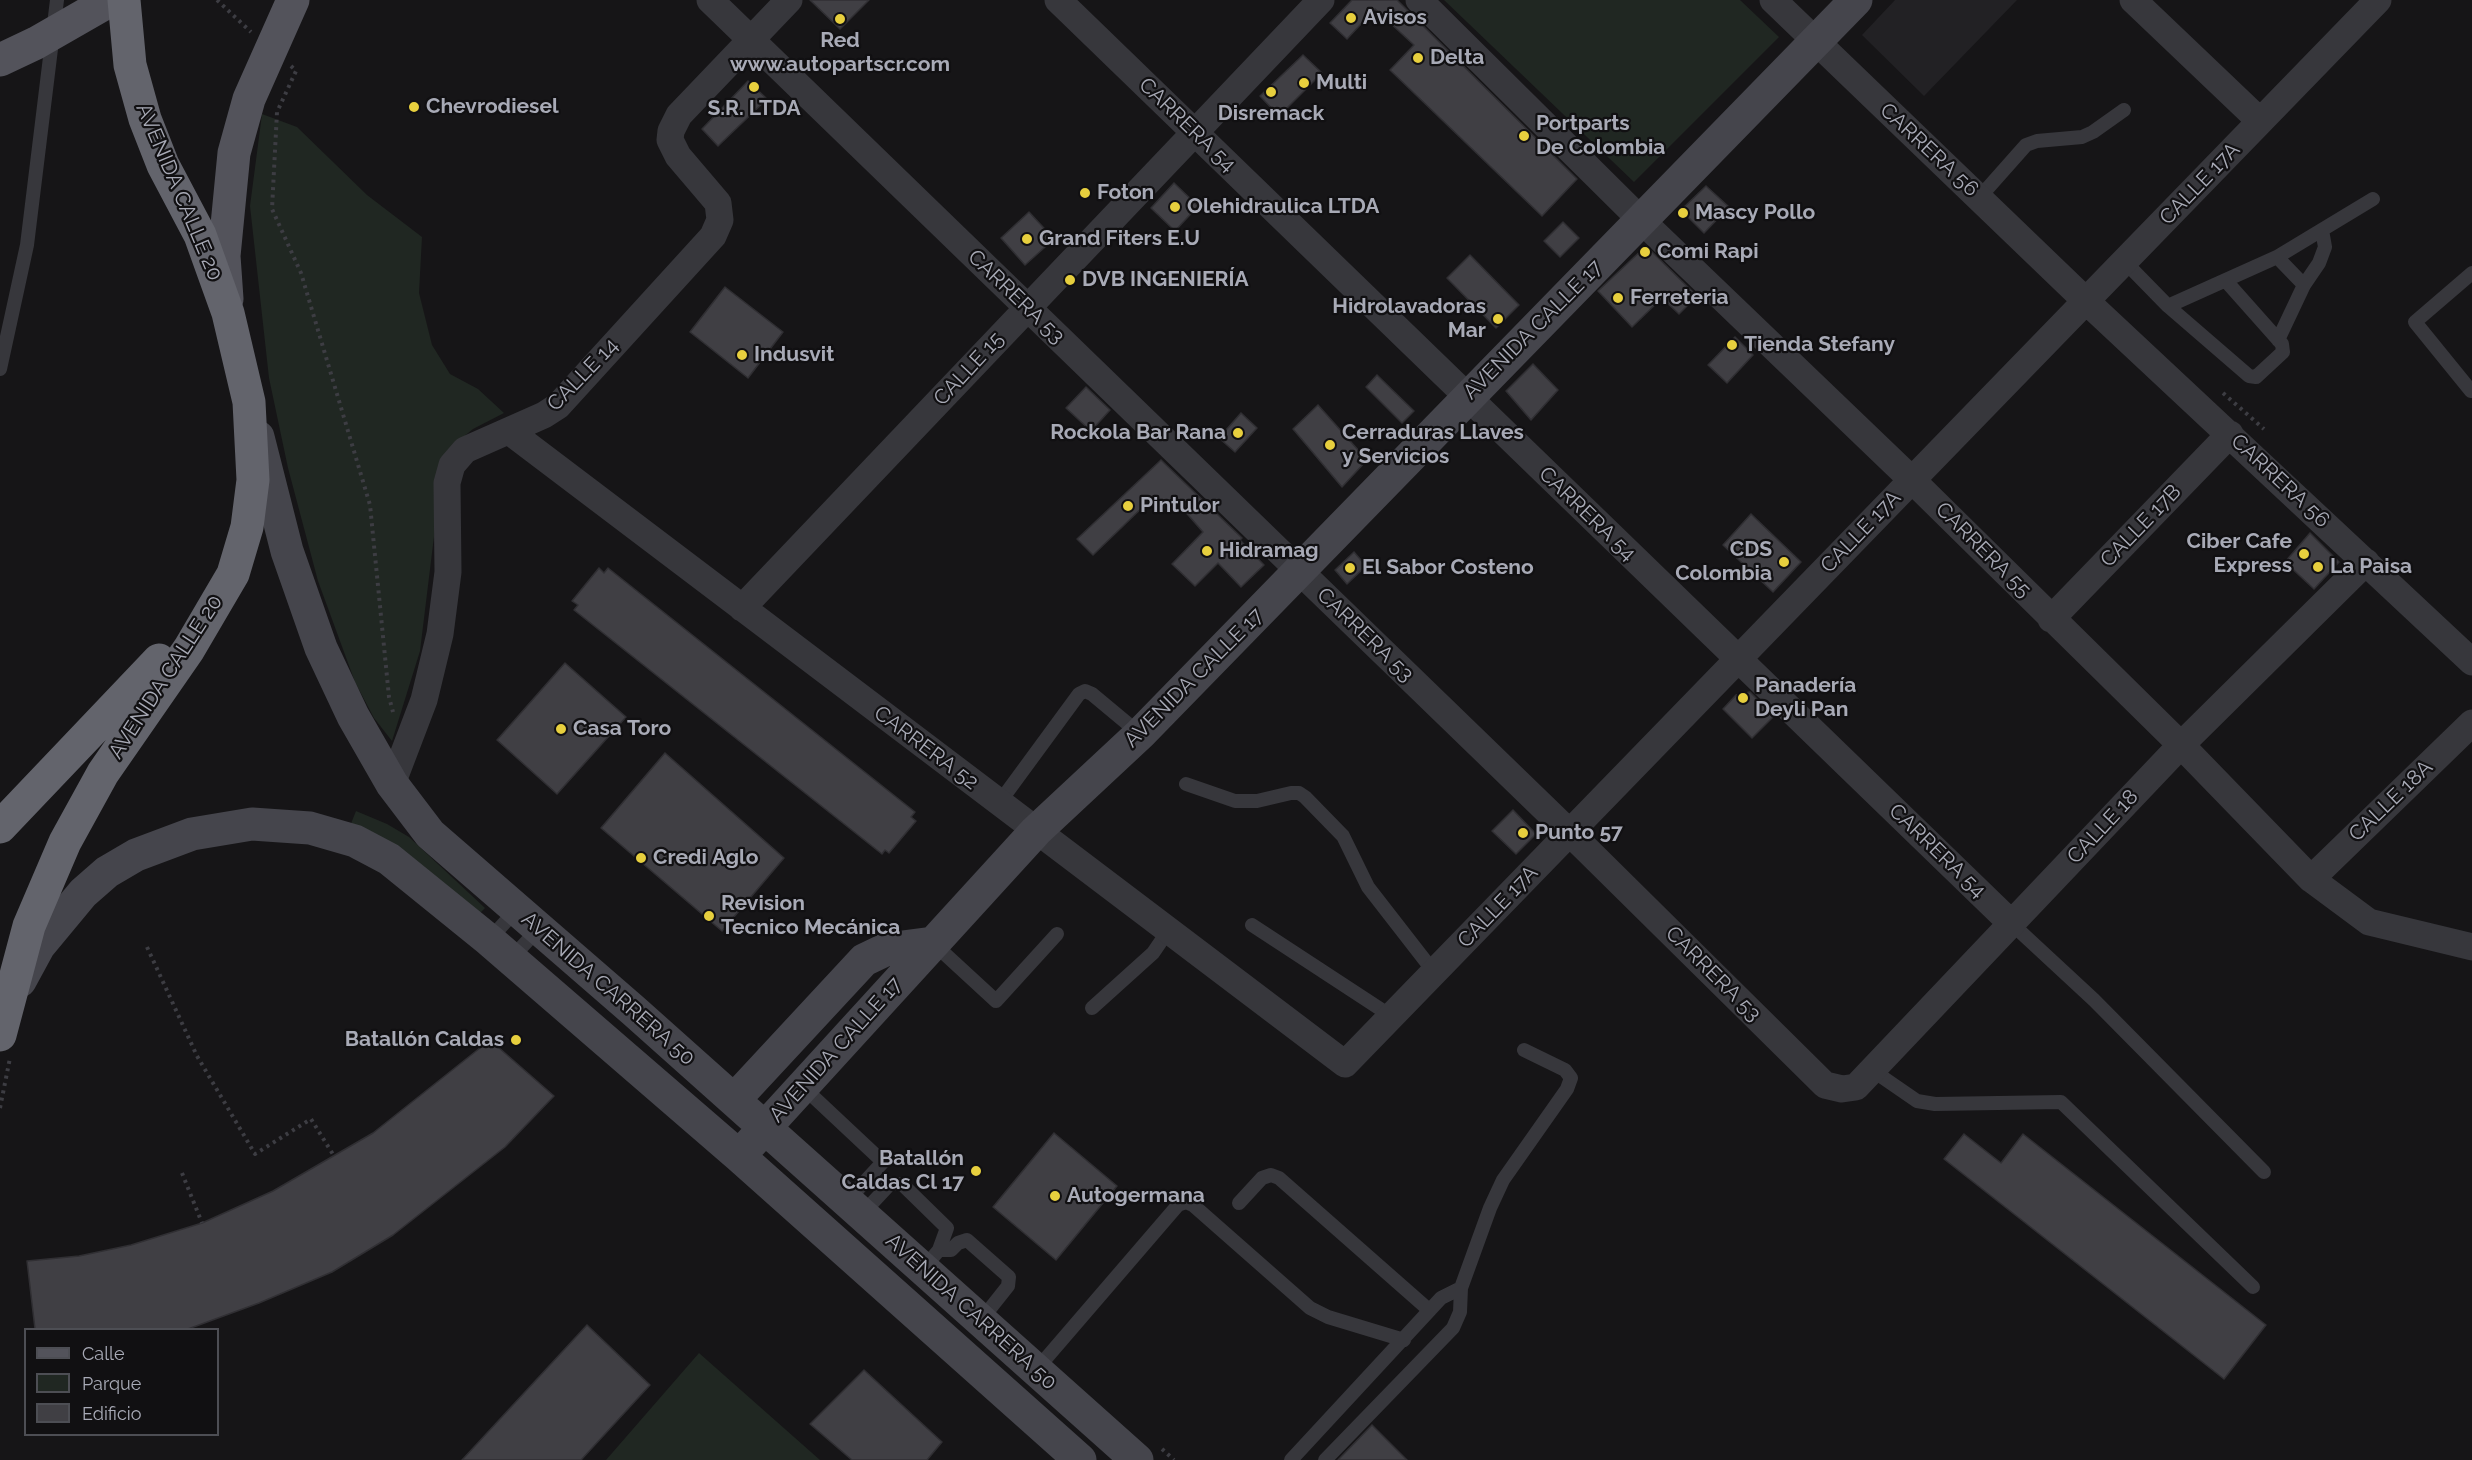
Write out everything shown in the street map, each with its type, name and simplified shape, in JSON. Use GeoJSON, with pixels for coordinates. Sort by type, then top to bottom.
{"type":"FeatureCollection","features":[{"type":"Feature","properties":{"kind":"highway","name":"AVENIDA CALLE 20"},"geometry":{"type":"LineString","coordinates":[[1,1030],[29,926],[65,842],[103,773],[189,649],[233,574],[247,527],[253,480],[249,402],[228,313],[200,235],[163,165],[145,119],[130,65],[124,0]]}},
{"type":"Feature","properties":{"kind":"highway","name":"AVENIDA CALLE 20"},"geometry":{"type":"LineString","coordinates":[[0,827],[155,666],[183,628],[205,586],[222,536],[233,487],[237,439],[228,313]]}},
{"type":"Feature","properties":{"kind":"main road"},"geometry":{"type":"LineString","coordinates":[[0,60],[52,34],[111,0]]}},
{"type":"Feature","properties":{"kind":"main road"},"geometry":{"type":"LineString","coordinates":[[228,313],[224,256],[234,153],[249,99],[293,0]]}},
{"type":"Feature","properties":{"kind":"main road","name":"AVENIDA CALLE 17"},"geometry":{"type":"LineString","coordinates":[[739,1156],[1036,831],[1140,734],[1466,397],[1856,0]]}},
{"type":"Feature","properties":{"kind":"main road","name":"AVENIDA CARRERA 50"},"geometry":{"type":"LineString","coordinates":[[249,402],[287,551],[321,648],[353,716],[392,784],[430,834],[855,1208],[931,1259],[981,1320],[1137,1460]]}},
{"type":"Feature","properties":{"kind":"main road","name":"AVENIDA CARRERA 50"},"geometry":{"type":"LineString","coordinates":[[161,844],[192,834],[252,824],[286,825],[333,833],[384,855],[500,949],[739,1156],[1080,1460]]}},
{"type":"Feature","properties":{"kind":"main road","name":"AVENIDA CALLE 20"},"geometry":{"type":"LineString","coordinates":[[1,1030],[16,990],[39,946],[57,922],[83,893],[107,872],[161,844]]}},
{"type":"Feature","properties":{"kind":"main road","name":"AVENIDA CALLE 17"},"geometry":{"type":"LineString","coordinates":[[734,1100],[864,960],[888,949],[933,943]]}},
{"type":"Feature","properties":{"kind":"street","name":"CARRERA 53"},"geometry":{"type":"LineString","coordinates":[[710,0],[1570,832],[1826,1085],[1842,1089]]}},
{"type":"Feature","properties":{"kind":"street","name":"CALLE 14"},"geometry":{"type":"LineString","coordinates":[[392,784],[422,709],[440,634],[448,572],[447,483],[452,465],[465,450],[558,406],[718,228],[720,211],[718,203],[678,156],[670,140],[671,131],[679,115],[789,0]]}},
{"type":"Feature","properties":{"kind":"street","name":"CARRERA 54"},"geometry":{"type":"LineString","coordinates":[[1058,0],[2012,924]]}},
{"type":"Feature","properties":{"kind":"street","name":"CALLE 15"},"geometry":{"type":"LineString","coordinates":[[742,608],[1321,0]]}},
{"type":"Feature","properties":{"kind":"street","name":"CARRERA 55"},"geometry":{"type":"LineString","coordinates":[[1419,0],[1641,220],[1912,480],[2181,745],[2311,879],[2369,922],[2472,947]]}},
{"type":"Feature","properties":{"kind":"street","name":"CARRERA 56"},"geometry":{"type":"LineString","coordinates":[[1773,0],[2086,301],[2472,662]]}},
{"type":"Feature","properties":{"kind":"street"},"geometry":{"type":"LineString","coordinates":[[2133,0],[2260,121]]}},
{"type":"Feature","properties":{"kind":"street","name":"CALLE 17A"},"geometry":{"type":"LineString","coordinates":[[1345,1064],[2378,0]]}},
{"type":"Feature","properties":{"kind":"street","name":"CARRERA 52"},"geometry":{"type":"LineString","coordinates":[[509,431],[1345,1064]]}},
{"type":"Feature","properties":{"kind":"street","name":"CALLE 17B"},"geometry":{"type":"LineString","coordinates":[[2051,619],[2230,434]]}},
{"type":"Feature","properties":{"kind":"street","name":"CALLE 18"},"geometry":{"type":"LineString","coordinates":[[1842,1089],[1856,1087],[2181,745],[2366,562]]}},
{"type":"Feature","properties":{"kind":"street","name":"CALLE 18A"},"geometry":{"type":"LineString","coordinates":[[2311,879],[2472,723]]}},
{"type":"Feature","properties":{"kind":"lane"},"geometry":{"type":"LineString","coordinates":[[0,369],[27,245],[57,0]]}},
{"type":"Feature","properties":{"kind":"lane"},"geometry":{"type":"LineString","coordinates":[[1979,198],[2026,145],[2037,141],[2082,136],[2093,132],[2124,110]]}},
{"type":"Feature","properties":{"kind":"lane"},"geometry":{"type":"LineString","coordinates":[[2168,306],[2277,257],[2373,199]]}},
{"type":"Feature","properties":{"kind":"lane"},"geometry":{"type":"LineString","coordinates":[[2278,340],[2304,285],[2319,263],[2325,247],[2322,230]]}},
{"type":"Feature","properties":{"kind":"lane"},"geometry":{"type":"LineString","coordinates":[[2277,257],[2304,285]]}},
{"type":"Feature","properties":{"kind":"lane"},"geometry":{"type":"LineString","coordinates":[[2124,261],[2168,306],[2249,376],[2256,377],[2283,352],[2278,340],[2226,281]]}},
{"type":"Feature","properties":{"kind":"lane"},"geometry":{"type":"LineString","coordinates":[[2471,391],[2415,322],[2472,273]]}},
{"type":"Feature","properties":{"kind":"lane"},"geometry":{"type":"LineString","coordinates":[[999,803],[1079,694],[1085,691],[1092,694],[1140,734]]}},
{"type":"Feature","properties":{"kind":"lane"},"geometry":{"type":"LineString","coordinates":[[1186,784],[1235,801],[1257,801],[1299,792],[1343,836],[1368,887],[1434,972]]}},
{"type":"Feature","properties":{"kind":"lane"},"geometry":{"type":"LineString","coordinates":[[500,949],[528,918]]}},
{"type":"Feature","properties":{"kind":"lane"},"geometry":{"type":"LineString","coordinates":[[500,949],[528,918]]}},
{"type":"Feature","properties":{"kind":"lane","name":"CARRERA 54"},"geometry":{"type":"LineString","coordinates":[[2012,924],[2094,1000],[2264,1172]]}},
{"type":"Feature","properties":{"kind":"lane"},"geometry":{"type":"LineString","coordinates":[[1252,925],[1391,1016]]}},
{"type":"Feature","properties":{"kind":"lane"},"geometry":{"type":"LineString","coordinates":[[1092,1008],[1153,953],[1168,931]]}},
{"type":"Feature","properties":{"kind":"lane"},"geometry":{"type":"LineString","coordinates":[[933,943],[996,1001],[1057,934]]}},
{"type":"Feature","properties":{"kind":"lane"},"geometry":{"type":"LineString","coordinates":[[1324,1460],[1453,1328],[1460,1312],[1461,1288],[1479,1234],[1503,1180],[1567,1089],[1571,1078],[1565,1070],[1524,1050]]}},
{"type":"Feature","properties":{"kind":"lane"},"geometry":{"type":"LineString","coordinates":[[1872,1070],[1917,1101],[1935,1104],[2061,1102],[2253,1287]]}},
{"type":"Feature","properties":{"kind":"lane"},"geometry":{"type":"LineString","coordinates":[[803,1087],[883,1162],[855,1208]]}},
{"type":"Feature","properties":{"kind":"lane"},"geometry":{"type":"LineString","coordinates":[[1239,1203],[1262,1178],[1271,1175],[1279,1178],[1430,1310]]}},
{"type":"Feature","properties":{"kind":"lane"},"geometry":{"type":"LineString","coordinates":[[855,1208],[889,1185],[898,1183],[947,1228],[931,1259]]}},
{"type":"Feature","properties":{"kind":"lane"},"geometry":{"type":"LineString","coordinates":[[1036,1370],[1178,1205],[1186,1202],[1193,1205],[1310,1308],[1328,1317],[1404,1340]]}},
{"type":"Feature","properties":{"kind":"lane"},"geometry":{"type":"LineString","coordinates":[[931,1259],[967,1240],[1009,1277],[1008,1286],[981,1320]]}},
{"type":"Feature","properties":{"kind":"lane"},"geometry":{"type":"LineString","coordinates":[[1291,1460],[1441,1298],[1461,1288]]}},
{"type":"Feature","properties":{"kind":"path"},"geometry":{"type":"LineString","coordinates":[[217,0],[222,7]]}},
{"type":"Feature","properties":{"kind":"path"},"geometry":{"type":"LineString","coordinates":[[296,71],[277,112],[272,209],[302,273],[370,505],[389,697],[394,717]]}},
{"type":"Feature","properties":{"kind":"path"},"geometry":{"type":"LineString","coordinates":[[147,947],[197,1056],[255,1154],[310,1119],[334,1156]]}},
{"type":"Feature","properties":{"kind":"path"},"geometry":{"type":"LineString","coordinates":[[182,1173],[202,1223]]}},
{"type":"Feature","properties":{"kind":"shaded area"},"geometry":{"type":"Polygon","coordinates":[[[1895,0],[2017,0],[1924,96],[1862,35],[1895,0]]]}},
{"type":"Feature","properties":{"kind":"green space"},"geometry":{"type":"Polygon","coordinates":[[[1444,0],[1740,0],[1779,37],[1634,182],[1444,0]]]}},
{"type":"Feature","properties":{"kind":"green space"},"geometry":{"type":"Polygon","coordinates":[[[262,114],[297,127],[367,195],[422,237],[419,293],[432,345],[450,374],[478,389],[504,413],[473,429],[456,443],[437,512],[420,651],[392,741],[374,718],[355,682],[318,581],[288,468],[269,378],[250,206],[262,114]]]}},
{"type":"Feature","properties":{"kind":"green space"},"geometry":{"type":"Polygon","coordinates":[[[356,811],[387,824],[409,837],[485,908],[478,915],[350,826],[356,811]]]}},
{"type":"Feature","properties":{"kind":"green space"},"geometry":{"type":"Polygon","coordinates":[[[699,1353],[820,1460],[606,1460],[699,1353]]]}},
{"type":"Feature","properties":{"kind":"building","name":"Red www.autopartscr.com"},"geometry":{"type":"Polygon","coordinates":[[[810,0],[869,0],[840,29],[810,0]]]}},
{"type":"Feature","properties":{"kind":"building"},"geometry":{"type":"Polygon","coordinates":[[[1352,0],[1397,0],[1577,179],[1542,216],[1390,70],[1414,45],[1375,9],[1347,39],[1330,23],[1352,0]]]}},
{"type":"Feature","properties":{"kind":"building"},"geometry":{"type":"Polygon","coordinates":[[[1303,55],[1322,73],[1279,116],[1260,96],[1303,55]]]}},
{"type":"Feature","properties":{"kind":"building"},"geometry":{"type":"Polygon","coordinates":[[[748,81],[767,99],[718,146],[702,129],[748,81]]]}},
{"type":"Feature","properties":{"kind":"building","name":"Olehidraulica LTDA"},"geometry":{"type":"Polygon","coordinates":[[[1174,183],[1198,206],[1175,231],[1151,208],[1174,183]]]}},
{"type":"Feature","properties":{"kind":"building"},"geometry":{"type":"Polygon","coordinates":[[[1706,186],[1729,207],[1704,233],[1681,210],[1706,186]]]}},
{"type":"Feature","properties":{"kind":"building","name":"Grand Fiters E.U"},"geometry":{"type":"Polygon","coordinates":[[[1029,212],[1054,239],[1025,265],[1001,238],[1029,212]]]}},
{"type":"Feature","properties":{"kind":"building"},"geometry":{"type":"Polygon","coordinates":[[[1563,222],[1579,238],[1560,257],[1544,241],[1563,222]]]}},
{"type":"Feature","properties":{"kind":"building"},"geometry":{"type":"Polygon","coordinates":[[[1646,246],[1697,296],[1679,314],[1662,298],[1632,327],[1598,291],[1646,246]]]}},
{"type":"Feature","properties":{"kind":"building"},"geometry":{"type":"Polygon","coordinates":[[[1470,255],[1519,305],[1496,328],[1447,278],[1470,255]]]}},
{"type":"Feature","properties":{"kind":"building","name":"Indusvit"},"geometry":{"type":"Polygon","coordinates":[[[725,287],[783,332],[748,378],[690,332],[725,287]]]}},
{"type":"Feature","properties":{"kind":"building"},"geometry":{"type":"Polygon","coordinates":[[[1735,337],[1753,355],[1727,383],[1708,365],[1735,337]]]}},
{"type":"Feature","properties":{"kind":"building"},"geometry":{"type":"Polygon","coordinates":[[[1533,364],[1558,390],[1531,420],[1506,391],[1533,364]]]}},
{"type":"Feature","properties":{"kind":"building"},"geometry":{"type":"Polygon","coordinates":[[[1377,375],[1414,411],[1402,423],[1366,387],[1377,375]]]}},
{"type":"Feature","properties":{"kind":"building"},"geometry":{"type":"Polygon","coordinates":[[[1086,387],[1110,410],[1091,431],[1066,408],[1086,387]]]}},
{"type":"Feature","properties":{"kind":"building","name":"Cerraduras Llaves y Servicios"},"geometry":{"type":"Polygon","coordinates":[[[1318,405],[1367,460],[1342,487],[1293,429],[1318,405]]]}},
{"type":"Feature","properties":{"kind":"building","name":"Rockola Bar Rana"},"geometry":{"type":"Polygon","coordinates":[[[1241,413],[1257,428],[1235,452],[1219,438],[1241,413]]]}},
{"type":"Feature","properties":{"kind":"building"},"geometry":{"type":"Polygon","coordinates":[[[1161,460],[1242,538],[1240,540],[1264,565],[1241,587],[1218,563],[1195,586],[1172,564],[1203,532],[1175,500],[1161,513],[1149,501],[1093,555],[1077,539],[1161,460]]]}},
{"type":"Feature","properties":{"kind":"building"},"geometry":{"type":"Polygon","coordinates":[[[1751,514],[1801,562],[1773,592],[1723,545],[1751,514]]]}},
{"type":"Feature","properties":{"kind":"building"},"geometry":{"type":"Polygon","coordinates":[[[2310,533],[2339,562],[2314,589],[2285,562],[2310,533]]]}},
{"type":"Feature","properties":{"kind":"building","name":"El Sabor Costeno"},"geometry":{"type":"Polygon","coordinates":[[[1354,552],[1366,566],[1347,584],[1335,570],[1354,552]]]}},
{"type":"Feature","properties":{"kind":"building"},"geometry":{"type":"Polygon","coordinates":[[[599,568],[604,573],[608,568],[915,812],[911,817],[916,821],[889,853],[885,850],[882,854],[574,610],[578,605],[572,601],[599,568]]]}},
{"type":"Feature","properties":{"kind":"building","name":"Casa Toro"},"geometry":{"type":"Polygon","coordinates":[[[565,663],[626,717],[557,794],[497,740],[565,663]]]}},
{"type":"Feature","properties":{"kind":"building"},"geometry":{"type":"Polygon","coordinates":[[[1750,692],[1774,716],[1752,738],[1723,709],[1736,695],[1750,692]]]}},
{"type":"Feature","properties":{"kind":"building"},"geometry":{"type":"Polygon","coordinates":[[[665,753],[784,858],[722,931],[601,828],[665,753]]]}},
{"type":"Feature","properties":{"kind":"building"},"geometry":{"type":"Polygon","coordinates":[[[1513,810],[1536,834],[1516,854],[1492,831],[1513,810]]]}},
{"type":"Feature","properties":{"kind":"building"},"geometry":{"type":"Polygon","coordinates":[[[490,1040],[554,1096],[505,1147],[393,1235],[332,1272],[259,1303],[191,1328],[35,1328],[27,1261],[79,1256],[131,1245],[202,1223],[273,1191],[373,1133],[490,1040]]]}},
{"type":"Feature","properties":{"kind":"building","name":"Autogermana"},"geometry":{"type":"Polygon","coordinates":[[[1054,1133],[1117,1186],[1056,1260],[993,1207],[1054,1133]]]}},
{"type":"Feature","properties":{"kind":"building"},"geometry":{"type":"Polygon","coordinates":[[[1964,1134],[2001,1163],[2023,1134],[2266,1325],[2224,1379],[1944,1159],[1964,1134]]]}},
{"type":"Feature","properties":{"kind":"building"},"geometry":{"type":"Polygon","coordinates":[[[587,1325],[650,1385],[581,1460],[462,1460],[587,1325]]]}},
{"type":"Feature","properties":{"kind":"building"},"geometry":{"type":"Polygon","coordinates":[[[864,1370],[942,1442],[927,1460],[852,1460],[810,1424],[864,1370]]]}},
{"type":"Feature","properties":{"kind":"building"},"geometry":{"type":"Polygon","coordinates":[[[1372,1425],[1407,1460],[1338,1460],[1372,1425]]]}},
{"type":"Feature","properties":{"kind":"place","name":"Avisos"},"geometry":{"type":"Point","coordinates":[1351,18]}},
{"type":"Feature","properties":{"kind":"place","name":"Red www.autopartscr.com"},"geometry":{"type":"Point","coordinates":[840,19]}},
{"type":"Feature","properties":{"kind":"place","name":"Delta"},"geometry":{"type":"Point","coordinates":[1418,58]}},
{"type":"Feature","properties":{"kind":"place","name":"Multi"},"geometry":{"type":"Point","coordinates":[1304,83]}},
{"type":"Feature","properties":{"kind":"place","name":"S.R. LTDA"},"geometry":{"type":"Point","coordinates":[754,87]}},
{"type":"Feature","properties":{"kind":"place","name":"Disremack"},"geometry":{"type":"Point","coordinates":[1271,92]}},
{"type":"Feature","properties":{"kind":"place","name":"Chevrodiesel"},"geometry":{"type":"Point","coordinates":[414,107]}},
{"type":"Feature","properties":{"kind":"place","name":"Portparts De Colombia"},"geometry":{"type":"Point","coordinates":[1524,136]}},
{"type":"Feature","properties":{"kind":"place","name":"Foton"},"geometry":{"type":"Point","coordinates":[1085,193]}},
{"type":"Feature","properties":{"kind":"place","name":"Olehidraulica LTDA"},"geometry":{"type":"Point","coordinates":[1175,207]}},
{"type":"Feature","properties":{"kind":"place","name":"Mascy Pollo"},"geometry":{"type":"Point","coordinates":[1683,213]}},
{"type":"Feature","properties":{"kind":"place","name":"Grand Fiters E.U"},"geometry":{"type":"Point","coordinates":[1027,239]}},
{"type":"Feature","properties":{"kind":"place","name":"Comi Rapi"},"geometry":{"type":"Point","coordinates":[1645,252]}},
{"type":"Feature","properties":{"kind":"place","name":"DVB INGENIERÍA"},"geometry":{"type":"Point","coordinates":[1070,280]}},
{"type":"Feature","properties":{"kind":"place","name":"Ferreteria"},"geometry":{"type":"Point","coordinates":[1618,298]}},
{"type":"Feature","properties":{"kind":"place","name":"Hidrolavadoras Mar"},"geometry":{"type":"Point","coordinates":[1498,319]}},
{"type":"Feature","properties":{"kind":"place","name":"Tienda Stefany"},"geometry":{"type":"Point","coordinates":[1732,345]}},
{"type":"Feature","properties":{"kind":"place","name":"Indusvit"},"geometry":{"type":"Point","coordinates":[742,355]}},
{"type":"Feature","properties":{"kind":"place","name":"Rockola Bar Rana"},"geometry":{"type":"Point","coordinates":[1238,433]}},
{"type":"Feature","properties":{"kind":"place","name":"Cerraduras Llaves y Servicios"},"geometry":{"type":"Point","coordinates":[1330,445]}},
{"type":"Feature","properties":{"kind":"place","name":"Pintulor"},"geometry":{"type":"Point","coordinates":[1128,506]}},
{"type":"Feature","properties":{"kind":"place","name":"Hidramag"},"geometry":{"type":"Point","coordinates":[1207,551]}},
{"type":"Feature","properties":{"kind":"place","name":"Ciber Cafe Express"},"geometry":{"type":"Point","coordinates":[2304,554]}},
{"type":"Feature","properties":{"kind":"place","name":"CDS Colombia"},"geometry":{"type":"Point","coordinates":[1784,562]}},
{"type":"Feature","properties":{"kind":"place","name":"La Paisa"},"geometry":{"type":"Point","coordinates":[2318,567]}},
{"type":"Feature","properties":{"kind":"place","name":"El Sabor Costeno"},"geometry":{"type":"Point","coordinates":[1350,568]}},
{"type":"Feature","properties":{"kind":"place","name":"Panadería Deyli Pan"},"geometry":{"type":"Point","coordinates":[1743,698]}},
{"type":"Feature","properties":{"kind":"place","name":"Casa Toro"},"geometry":{"type":"Point","coordinates":[561,729]}},
{"type":"Feature","properties":{"kind":"place","name":"Punto 57"},"geometry":{"type":"Point","coordinates":[1523,833]}},
{"type":"Feature","properties":{"kind":"place","name":"Credi Aglo"},"geometry":{"type":"Point","coordinates":[641,858]}},
{"type":"Feature","properties":{"kind":"place","name":"Revision Tecnico Mecánica"},"geometry":{"type":"Point","coordinates":[709,916]}},
{"type":"Feature","properties":{"kind":"place","name":"Batallón Caldas"},"geometry":{"type":"Point","coordinates":[516,1040]}},
{"type":"Feature","properties":{"kind":"place","name":"Batallón Caldas Cl 17"},"geometry":{"type":"Point","coordinates":[976,1171]}},
{"type":"Feature","properties":{"kind":"place","name":"Autogermana"},"geometry":{"type":"Point","coordinates":[1055,1196]}}]}
